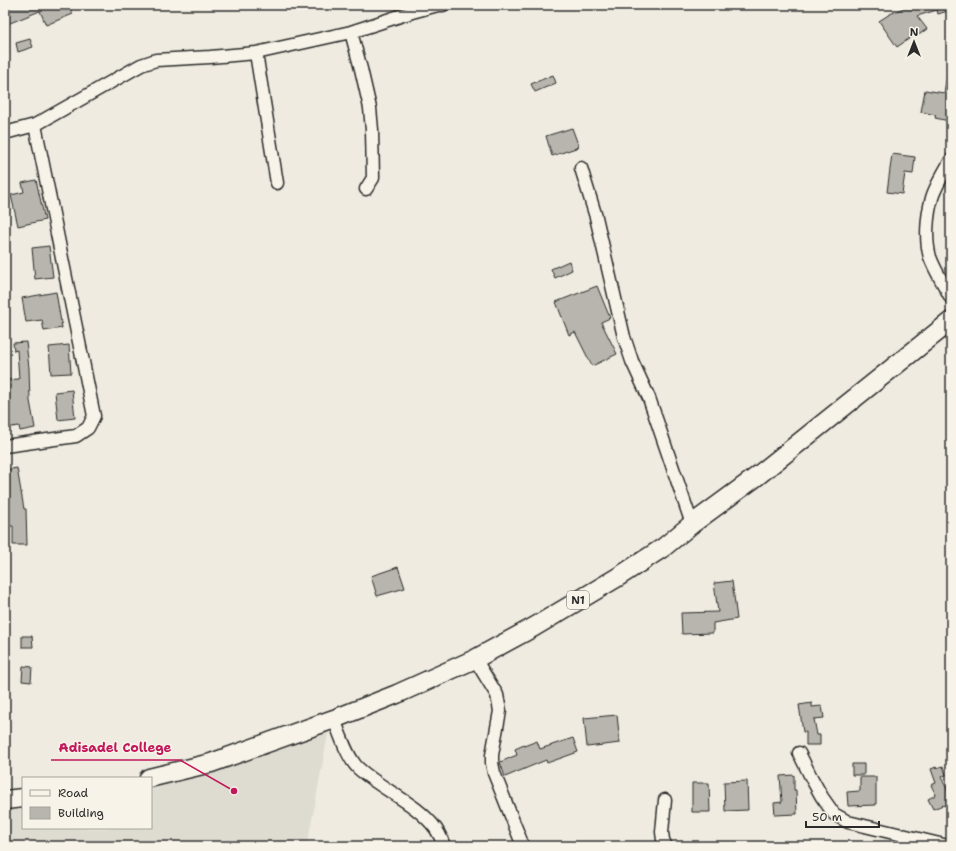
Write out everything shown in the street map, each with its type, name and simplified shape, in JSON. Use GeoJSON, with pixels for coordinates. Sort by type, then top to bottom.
{"type":"FeatureCollection","features":[{"type":"Feature","properties":{"kind":"highway","name":"N1"},"geometry":{"type":"LineString","coordinates":[[152,777],[211,763],[334,719],[397,694],[475,659],[534,627],[618,577],[664,547],[692,524],[756,477],[951,320]]}},
{"type":"Feature","properties":{"kind":"highway"},"geometry":{"type":"LineString","coordinates":[[5,800],[22,798]]}},
{"type":"Feature","properties":{"kind":"street"},"geometry":{"type":"LineString","coordinates":[[5,133],[35,125],[141,65],[156,60],[256,53],[351,32],[412,12],[443,5]]}},
{"type":"Feature","properties":{"kind":"street"},"geometry":{"type":"LineString","coordinates":[[351,32],[370,108],[373,178],[366,189]]}},
{"type":"Feature","properties":{"kind":"street"},"geometry":{"type":"LineString","coordinates":[[256,53],[278,183]]}},
{"type":"Feature","properties":{"kind":"street"},"geometry":{"type":"LineString","coordinates":[[5,446],[76,436],[88,428],[94,416],[35,125]]}},
{"type":"Feature","properties":{"kind":"street"},"geometry":{"type":"LineString","coordinates":[[951,160],[932,197],[927,234],[930,256],[936,272],[951,298]]}},
{"type":"Feature","properties":{"kind":"street"},"geometry":{"type":"LineString","coordinates":[[581,168],[596,217],[624,337],[632,361],[649,398],[692,524]]}},
{"type":"Feature","properties":{"kind":"street"},"geometry":{"type":"LineString","coordinates":[[475,659],[497,695],[500,710],[492,763],[494,773],[523,846]]}},
{"type":"Feature","properties":{"kind":"street"},"geometry":{"type":"LineString","coordinates":[[334,719],[350,758],[358,768],[429,821],[440,836],[444,846]]}},
{"type":"Feature","properties":{"kind":"street"},"geometry":{"type":"LineString","coordinates":[[798,753],[834,814],[848,822],[948,846]]}},
{"type":"Feature","properties":{"kind":"street"},"geometry":{"type":"LineString","coordinates":[[664,800],[662,832],[663,840],[666,846]]}},
{"type":"Feature","properties":{"kind":"shaded area"},"geometry":{"type":"Polygon","coordinates":[[[329,729],[307,846],[5,846],[5,803],[22,800],[22,829],[152,829],[152,781],[329,729]]]}},
{"type":"Feature","properties":{"kind":"building"},"geometry":{"type":"Polygon","coordinates":[[[5,5],[63,5],[63,8],[69,6],[73,14],[46,25],[40,11],[5,25],[5,5]]]}},
{"type":"Feature","properties":{"kind":"building"},"geometry":{"type":"Polygon","coordinates":[[[910,5],[951,5],[951,10],[938,14],[937,10],[917,16],[927,29],[914,38],[913,36],[897,47],[879,21],[910,5]]]}},
{"type":"Feature","properties":{"kind":"building"},"geometry":{"type":"Polygon","coordinates":[[[30,39],[33,47],[18,52],[16,43],[30,39]]]}},
{"type":"Feature","properties":{"kind":"building"},"geometry":{"type":"Polygon","coordinates":[[[553,75],[556,83],[535,92],[531,84],[553,75]]]}},
{"type":"Feature","properties":{"kind":"building"},"geometry":{"type":"Polygon","coordinates":[[[947,75],[951,76],[951,110],[949,121],[935,118],[936,115],[921,112],[925,90],[944,93],[947,75]]]}},
{"type":"Feature","properties":{"kind":"building"},"geometry":{"type":"Polygon","coordinates":[[[572,128],[579,147],[552,156],[546,136],[572,128]]]}},
{"type":"Feature","properties":{"kind":"building"},"geometry":{"type":"Polygon","coordinates":[[[892,154],[915,157],[913,174],[905,173],[902,194],[887,192],[892,154]]]}},
{"type":"Feature","properties":{"kind":"building"},"geometry":{"type":"Polygon","coordinates":[[[36,180],[45,220],[18,226],[11,195],[24,192],[22,183],[36,180]]]}},
{"type":"Feature","properties":{"kind":"building"},"geometry":{"type":"Polygon","coordinates":[[[49,246],[53,277],[35,279],[32,248],[49,246]]]}},
{"type":"Feature","properties":{"kind":"building"},"geometry":{"type":"Polygon","coordinates":[[[569,261],[572,270],[555,278],[551,269],[569,261]]]}},
{"type":"Feature","properties":{"kind":"building"},"geometry":{"type":"Polygon","coordinates":[[[597,286],[610,318],[601,322],[617,354],[592,366],[575,332],[569,335],[556,302],[597,286]]]}},
{"type":"Feature","properties":{"kind":"building"},"geometry":{"type":"Polygon","coordinates":[[[56,292],[62,328],[44,331],[42,320],[26,322],[22,298],[56,292]]]}},
{"type":"Feature","properties":{"kind":"building"},"geometry":{"type":"Polygon","coordinates":[[[26,342],[29,368],[30,401],[35,428],[20,431],[19,426],[5,428],[5,380],[19,379],[17,350],[14,351],[13,343],[26,342]]]}},
{"type":"Feature","properties":{"kind":"building"},"geometry":{"type":"Polygon","coordinates":[[[69,345],[71,373],[51,374],[49,347],[69,345]]]}},
{"type":"Feature","properties":{"kind":"building"},"geometry":{"type":"Polygon","coordinates":[[[72,390],[75,418],[58,420],[55,392],[72,390]]]}},
{"type":"Feature","properties":{"kind":"building"},"geometry":{"type":"Polygon","coordinates":[[[17,468],[24,509],[26,509],[27,545],[13,545],[13,526],[8,526],[8,497],[6,498],[5,493],[5,470],[17,468]]]}},
{"type":"Feature","properties":{"kind":"building"},"geometry":{"type":"Polygon","coordinates":[[[398,567],[405,588],[377,596],[371,576],[398,567]]]}},
{"type":"Feature","properties":{"kind":"building"},"geometry":{"type":"Polygon","coordinates":[[[732,581],[737,619],[713,623],[713,633],[682,634],[681,613],[718,612],[714,583],[732,581]]]}},
{"type":"Feature","properties":{"kind":"building"},"geometry":{"type":"Polygon","coordinates":[[[22,636],[32,636],[33,647],[22,647],[22,636]]]}},
{"type":"Feature","properties":{"kind":"building"},"geometry":{"type":"Polygon","coordinates":[[[23,666],[32,667],[31,682],[22,681],[23,666]]]}},
{"type":"Feature","properties":{"kind":"building"},"geometry":{"type":"Polygon","coordinates":[[[812,703],[812,707],[822,706],[824,718],[814,719],[817,735],[820,735],[820,745],[806,745],[806,732],[803,732],[799,705],[812,703]]]}},
{"type":"Feature","properties":{"kind":"building"},"geometry":{"type":"Polygon","coordinates":[[[617,715],[620,743],[587,747],[584,718],[617,715]]]}},
{"type":"Feature","properties":{"kind":"building"},"geometry":{"type":"Polygon","coordinates":[[[573,738],[578,752],[547,763],[546,760],[505,777],[500,762],[517,755],[515,749],[537,741],[540,749],[573,738]]]}},
{"type":"Feature","properties":{"kind":"building"},"geometry":{"type":"Polygon","coordinates":[[[852,764],[864,764],[864,775],[852,775],[852,764]]]}},
{"type":"Feature","properties":{"kind":"building"},"geometry":{"type":"Polygon","coordinates":[[[943,766],[946,775],[941,777],[951,797],[951,803],[933,809],[928,799],[936,795],[931,785],[936,783],[931,769],[943,766]]]}},
{"type":"Feature","properties":{"kind":"building"},"geometry":{"type":"Polygon","coordinates":[[[794,775],[797,814],[775,815],[774,803],[782,802],[780,776],[794,775]]]}},
{"type":"Feature","properties":{"kind":"building"},"geometry":{"type":"Polygon","coordinates":[[[860,777],[876,777],[876,805],[848,806],[847,792],[860,791],[860,777]]]}},
{"type":"Feature","properties":{"kind":"building"},"geometry":{"type":"Polygon","coordinates":[[[747,781],[748,810],[725,811],[724,782],[747,781]]]}},
{"type":"Feature","properties":{"kind":"building"},"geometry":{"type":"Polygon","coordinates":[[[692,783],[709,783],[710,812],[692,812],[692,783]]]}},
{"type":"Feature","properties":{"kind":"place","name":"Adisadel College"},"geometry":{"type":"Point","coordinates":[234,791]}}]}
